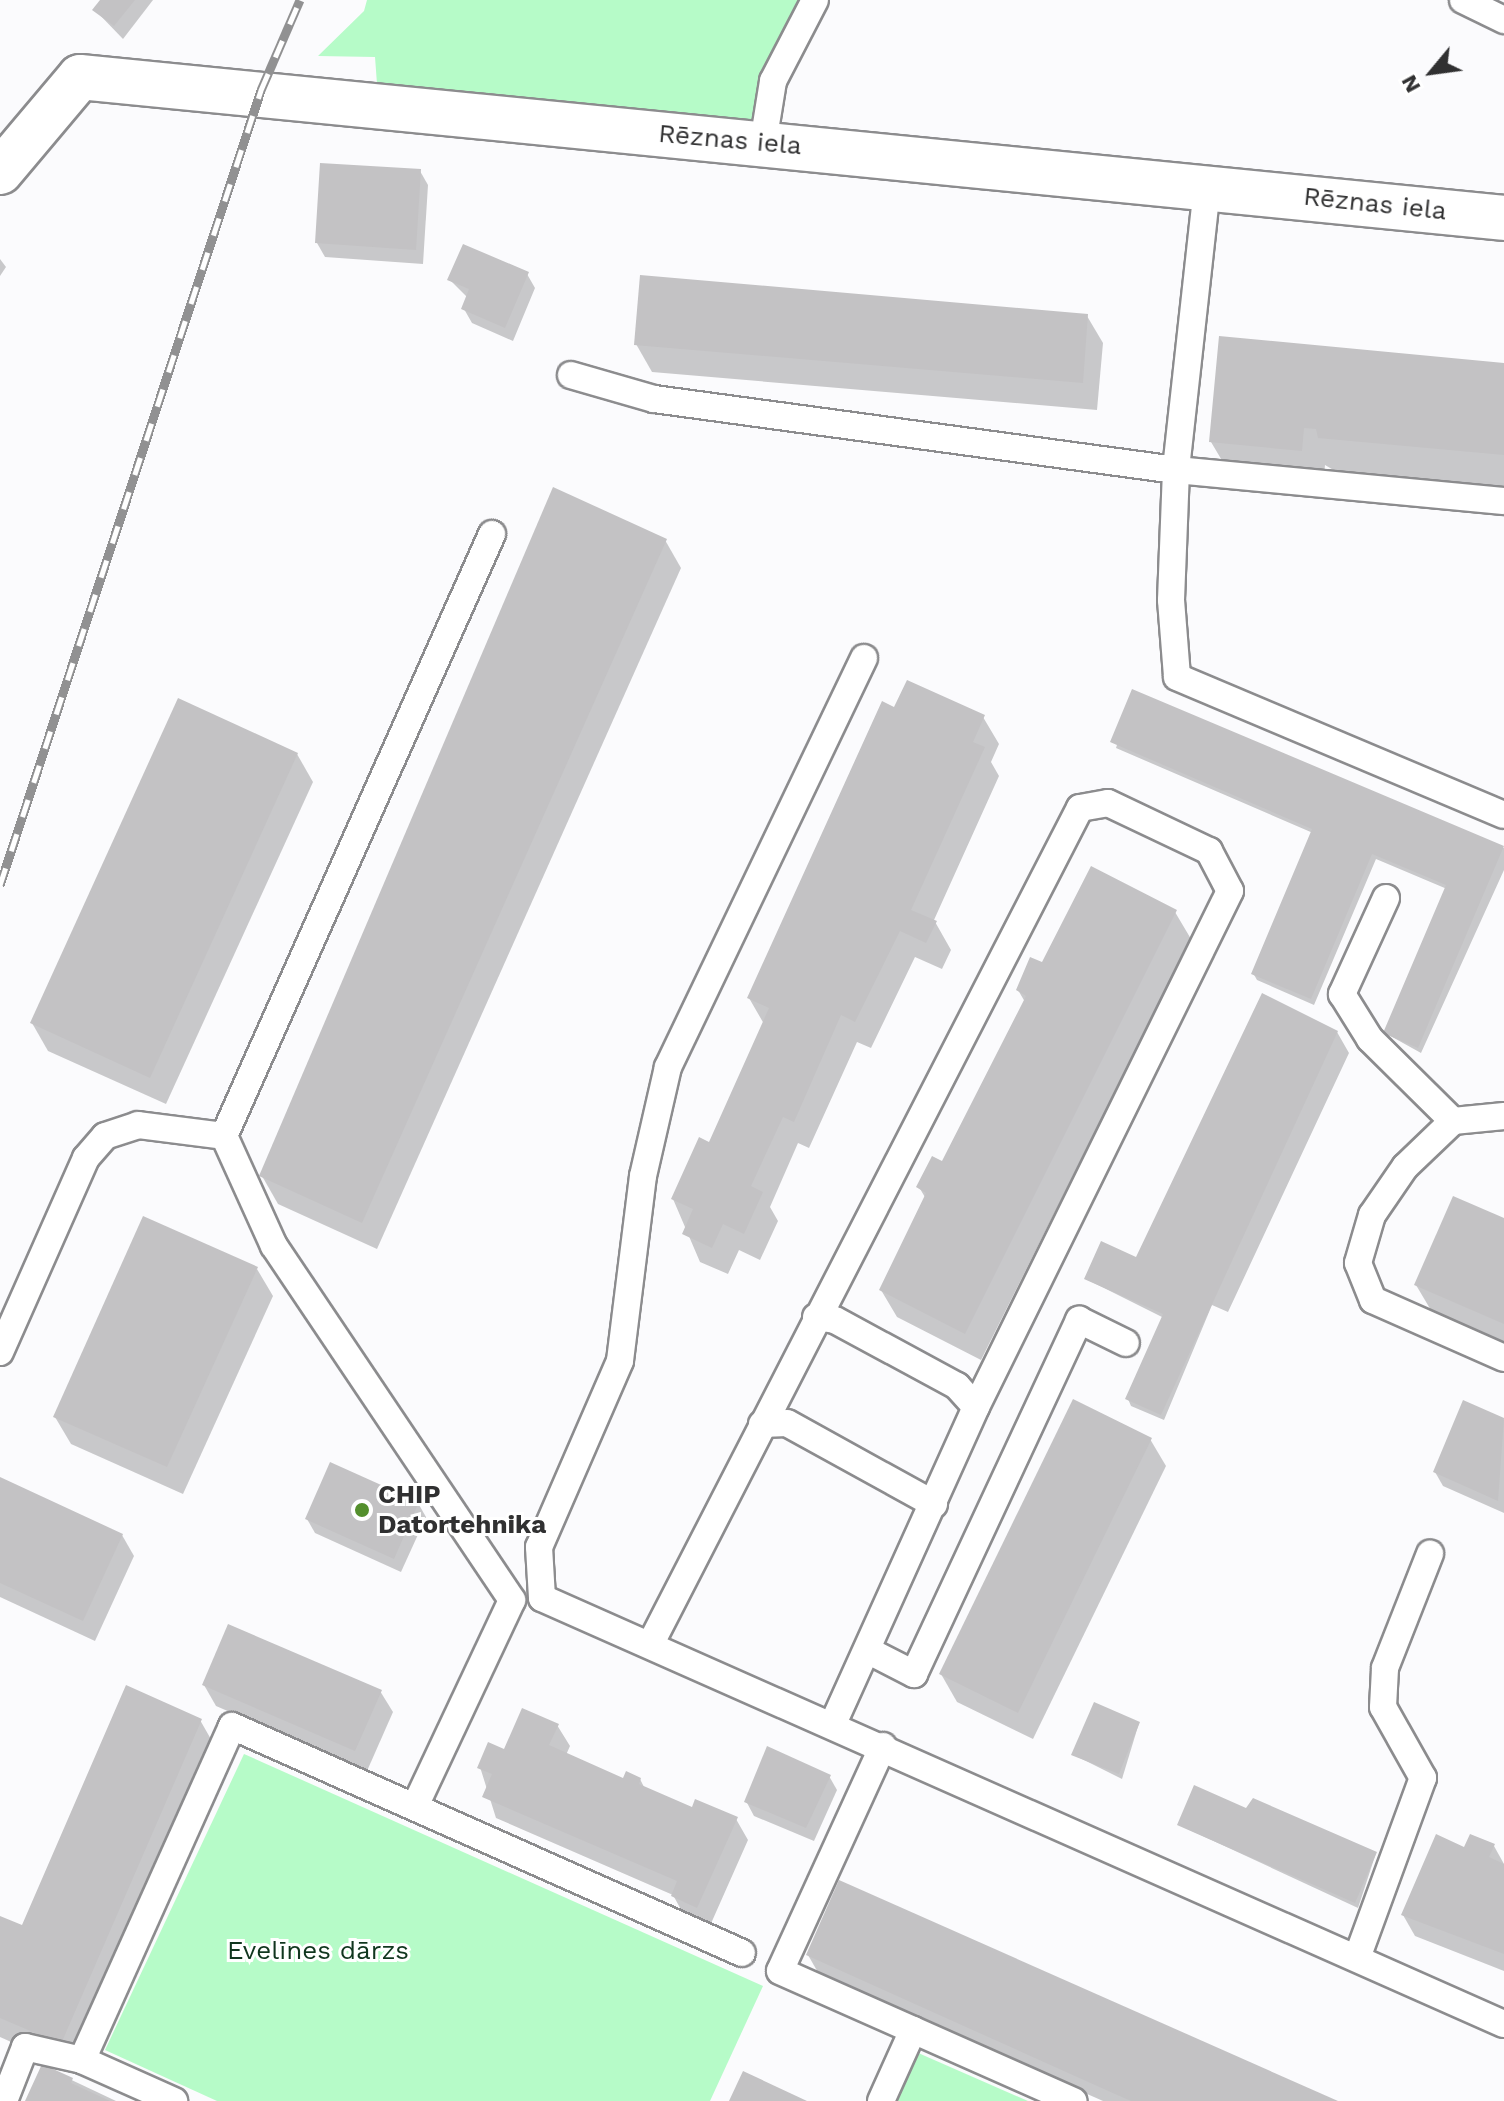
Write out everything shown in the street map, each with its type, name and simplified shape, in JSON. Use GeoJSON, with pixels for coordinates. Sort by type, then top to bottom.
{"type":"FeatureCollection","features":[{"type":"Feature","properties":{"kind":"street","name":"Rēznas iela"},"geometry":{"type":"LineString","coordinates":[[0,172],[80,77],[1504,218]]}},
{"type":"Feature","properties":{"kind":"lane"},"geometry":{"type":"LineString","coordinates":[[763,143],[773,81],[815,0]]}},
{"type":"Feature","properties":{"kind":"lane"},"geometry":{"type":"LineString","coordinates":[[1463,0],[1504,20]]}},
{"type":"Feature","properties":{"kind":"lane"},"geometry":{"type":"LineString","coordinates":[[1207,188],[1176,470],[1171,600],[1177,677],[1503,815]]}},
{"type":"Feature","properties":{"kind":"lane"},"geometry":{"type":"LineString","coordinates":[[571,375],[654,399],[1176,470],[1504,501]]}},
{"type":"Feature","properties":{"kind":"lane"},"geometry":{"type":"LineString","coordinates":[[492,534],[224,1136],[274,1246],[512,1600]]}},
{"type":"Feature","properties":{"kind":"lane"},"geometry":{"type":"LineString","coordinates":[[542,1598],[539,1547],[620,1361],[643,1176],[668,1067],[864,658]]}},
{"type":"Feature","properties":{"kind":"lane"},"geometry":{"type":"LineString","coordinates":[[650,1645],[1080,808],[1108,803],[1209,851],[1230,891],[976,1407],[833,1724]]}},
{"type":"Feature","properties":{"kind":"lane"},"geometry":{"type":"LineString","coordinates":[[1386,898],[1342,994],[1370,1039],[1453,1121]]}},
{"type":"Feature","properties":{"kind":"lane"},"geometry":{"type":"LineString","coordinates":[[1504,1116],[1453,1121],[1405,1167],[1372,1215],[1358,1263],[1373,1300],[1504,1358]]}},
{"type":"Feature","properties":{"kind":"lane"},"geometry":{"type":"LineString","coordinates":[[0,1352],[86,1158],[105,1136],[138,1125],[224,1136]]}},
{"type":"Feature","properties":{"kind":"lane"},"geometry":{"type":"LineString","coordinates":[[816,1317],[835,1320],[957,1386],[976,1407]]}},
{"type":"Feature","properties":{"kind":"lane"},"geometry":{"type":"LineString","coordinates":[[867,1650],[914,1674],[1079,1320],[1126,1343]]}},
{"type":"Feature","properties":{"kind":"lane"},"geometry":{"type":"LineString","coordinates":[[762,1424],[787,1423],[934,1504]]}},
{"type":"Feature","properties":{"kind":"lane"},"geometry":{"type":"LineString","coordinates":[[1357,1958],[1423,1778],[1383,1707],[1385,1668],[1430,1554]]}},
{"type":"Feature","properties":{"kind":"lane"},"geometry":{"type":"LineString","coordinates":[[512,1600],[542,1598],[883,1746],[1504,2024]]}},
{"type":"Feature","properties":{"kind":"lane"},"geometry":{"type":"LineString","coordinates":[[417,1802],[512,1600]]}},
{"type":"Feature","properties":{"kind":"lane"},"geometry":{"type":"LineString","coordinates":[[82,2060],[232,1726],[417,1802],[742,1953]]}},
{"type":"Feature","properties":{"kind":"lane"},"geometry":{"type":"LineString","coordinates":[[883,1746],[780,1971],[1074,2101]]}},
{"type":"Feature","properties":{"kind":"lane"},"geometry":{"type":"LineString","coordinates":[[881,2101],[913,2030]]}},
{"type":"Feature","properties":{"kind":"lane"},"geometry":{"type":"LineString","coordinates":[[4,2101],[25,2047],[82,2060],[174,2101]]}},
{"type":"Feature","properties":{"kind":"green space"},"geometry":{"type":"Polygon","coordinates":[[[367,0],[805,0],[756,123],[377,84],[375,57],[318,56],[364,11],[367,0]]]}},
{"type":"Feature","properties":{"kind":"green space","name":"Evelīnes dārzs"},"geometry":{"type":"Polygon","coordinates":[[[244,1754],[763,1986],[710,2101],[217,2101],[105,2050],[244,1754]]]}},
{"type":"Feature","properties":{"kind":"green space"},"geometry":{"type":"Polygon","coordinates":[[[916,2052],[1028,2101],[894,2101],[916,2052]]]}},
{"type":"Feature","properties":{"kind":"building"},"geometry":{"type":"Polygon","coordinates":[[[100,0],[135,0],[114,26],[92,10],[100,0]]]}},
{"type":"Feature","properties":{"kind":"building"},"geometry":{"type":"Polygon","coordinates":[[[320,163],[421,169],[416,250],[315,243],[320,163]]]}},
{"type":"Feature","properties":{"kind":"building"},"geometry":{"type":"Polygon","coordinates":[[[463,244],[529,272],[505,328],[461,309],[469,289],[447,280],[463,244]]]}},
{"type":"Feature","properties":{"kind":"building"},"geometry":{"type":"Polygon","coordinates":[[[640,275],[1088,314],[1083,383],[634,345],[640,275]]]}},
{"type":"Feature","properties":{"kind":"building"},"geometry":{"type":"Polygon","coordinates":[[[1219,336],[1504,363],[1504,455],[1318,438],[1316,429],[1304,428],[1302,451],[1209,442],[1219,336]]]}},
{"type":"Feature","properties":{"kind":"building"},"geometry":{"type":"Polygon","coordinates":[[[553,487],[667,539],[362,1223],[259,1176],[553,487]]]}},
{"type":"Feature","properties":{"kind":"building"},"geometry":{"type":"Polygon","coordinates":[[[907,680],[985,715],[973,742],[985,747],[911,910],[937,921],[926,943],[900,931],[855,1022],[841,1015],[794,1122],[783,1117],[751,1186],[763,1192],[744,1234],[723,1224],[712,1248],[682,1234],[693,1209],[671,1199],[699,1137],[709,1142],[769,1008],[747,998],[882,701],[894,707],[907,680]]]}},
{"type":"Feature","properties":{"kind":"building"},"geometry":{"type":"Polygon","coordinates":[[[1132,689],[1504,846],[1418,1048],[1383,1033],[1446,885],[1372,854],[1311,999],[1251,974],[1312,829],[1110,742],[1132,689]]]}},
{"type":"Feature","properties":{"kind":"building"},"geometry":{"type":"Polygon","coordinates":[[[178,698],[298,753],[150,1078],[30,1023],[178,698]]]}},
{"type":"Feature","properties":{"kind":"building"},"geometry":{"type":"Polygon","coordinates":[[[1091,866],[1177,910],[965,1334],[879,1290],[926,1193],[916,1187],[932,1156],[942,1161],[1026,996],[1016,990],[1030,957],[1042,962],[1091,866]]]}},
{"type":"Feature","properties":{"kind":"building"},"geometry":{"type":"Polygon","coordinates":[[[1262,993],[1338,1031],[1161,1415],[1125,1399],[1163,1314],[1084,1279],[1101,1241],[1136,1257],[1262,993]]]}},
{"type":"Feature","properties":{"kind":"building"},"geometry":{"type":"Polygon","coordinates":[[[1453,1196],[1504,1218],[1504,1324],[1414,1285],[1453,1196]]]}},
{"type":"Feature","properties":{"kind":"building"},"geometry":{"type":"Polygon","coordinates":[[[143,1216],[258,1267],[167,1467],[53,1417],[143,1216]]]}},
{"type":"Feature","properties":{"kind":"building"},"geometry":{"type":"Polygon","coordinates":[[[1073,1399],[1152,1438],[1018,1713],[939,1674],[1073,1399]]]}},
{"type":"Feature","properties":{"kind":"building"},"geometry":{"type":"Polygon","coordinates":[[[1463,1400],[1504,1418],[1498,1501],[1433,1472],[1463,1400]]]}},
{"type":"Feature","properties":{"kind":"building","name":"CHIP Datortehnika"},"geometry":{"type":"Polygon","coordinates":[[[330,1462],[419,1502],[394,1559],[305,1519],[330,1462]]]}},
{"type":"Feature","properties":{"kind":"building"},"geometry":{"type":"Polygon","coordinates":[[[0,1477],[123,1534],[83,1621],[0,1583],[0,1477]]]}},
{"type":"Feature","properties":{"kind":"building"},"geometry":{"type":"Polygon","coordinates":[[[228,1624],[382,1690],[355,1751],[202,1685],[228,1624]]]}},
{"type":"Feature","properties":{"kind":"building"},"geometry":{"type":"Polygon","coordinates":[[[126,1685],[202,1719],[61,2044],[0,2018],[0,1916],[22,1925],[126,1685]]]}},
{"type":"Feature","properties":{"kind":"building"},"geometry":{"type":"Polygon","coordinates":[[[1094,1702],[1140,1722],[1119,1774],[1071,1755],[1094,1702]]]}},
{"type":"Feature","properties":{"kind":"building"},"geometry":{"type":"Polygon","coordinates":[[[522,1708],[559,1724],[549,1745],[623,1778],[626,1771],[641,1778],[639,1784],[692,1807],[695,1799],[738,1817],[697,1908],[671,1896],[677,1881],[482,1797],[492,1774],[477,1768],[488,1742],[504,1749],[522,1708]]]}},
{"type":"Feature","properties":{"kind":"building"},"geometry":{"type":"Polygon","coordinates":[[[767,1746],[831,1775],[806,1828],[744,1802],[767,1746]]]}},
{"type":"Feature","properties":{"kind":"building"},"geometry":{"type":"Polygon","coordinates":[[[1194,1785],[1246,1808],[1253,1798],[1377,1852],[1355,1903],[1177,1825],[1194,1785]]]}},
{"type":"Feature","properties":{"kind":"building"},"geometry":{"type":"Polygon","coordinates":[[[1436,1834],[1464,1847],[1470,1834],[1495,1844],[1489,1857],[1504,1864],[1504,1954],[1401,1915],[1436,1834]]]}},
{"type":"Feature","properties":{"kind":"building"},"geometry":{"type":"Polygon","coordinates":[[[839,1880],[1338,2101],[1131,2101],[1115,2094],[806,1955],[839,1880]]]}},
{"type":"Feature","properties":{"kind":"building"},"geometry":{"type":"Polygon","coordinates":[[[42,2064],[73,2078],[71,2083],[110,2101],[25,2101],[42,2064]]]}},
{"type":"Feature","properties":{"kind":"building"},"geometry":{"type":"Polygon","coordinates":[[[743,2071],[807,2101],[729,2101],[743,2071]]]}},
{"type":"Feature","properties":{"kind":"railway"},"geometry":{"type":"LineString","coordinates":[[0,885],[261,90],[300,0]]}},
{"type":"Feature","properties":{"kind":"place","name":"CHIP Datortehnika"},"geometry":{"type":"Point","coordinates":[362,1510]}}]}
